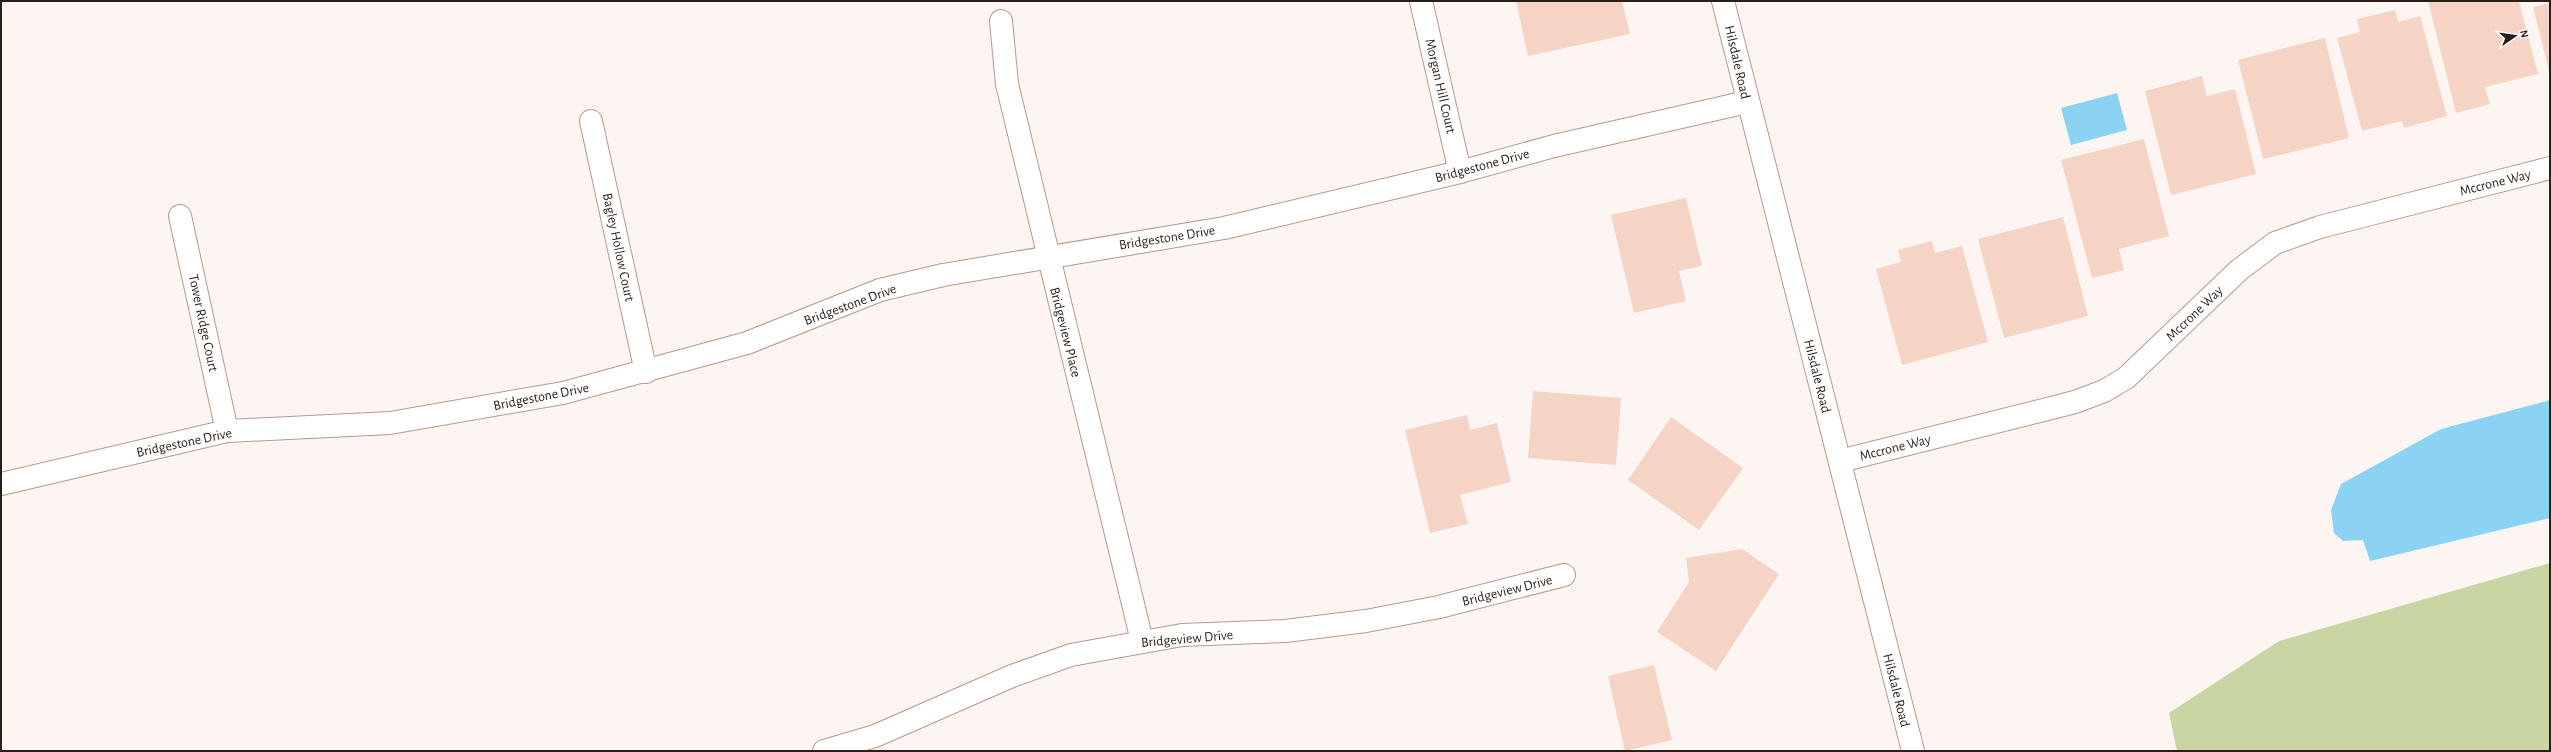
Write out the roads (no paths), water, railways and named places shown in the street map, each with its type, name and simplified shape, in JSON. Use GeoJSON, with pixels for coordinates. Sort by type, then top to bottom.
{"type":"FeatureCollection","features":[{"type":"Feature","properties":{"kind":"street","name":"Morgan Hill Court"},"geometry":{"type":"LineString","coordinates":[[1422,1],[1460,172]]}},
{"type":"Feature","properties":{"kind":"street","name":"Hilsdale Road"},"geometry":{"type":"LineString","coordinates":[[1723,1],[1747,102],[1913,751]]}},
{"type":"Feature","properties":{"kind":"street","name":"Bridgeview Place"},"geometry":{"type":"LineString","coordinates":[[1001,21],[1007,84],[1047,256],[1142,641]]}},
{"type":"Feature","properties":{"kind":"street","name":"Bridgestone Drive"},"geometry":{"type":"LineString","coordinates":[[1,484],[227,431],[390,422],[563,393],[646,372],[747,343],[880,290],[944,275],[1047,256],[1224,228],[1460,172],[1554,146],[1747,102]]}},
{"type":"Feature","properties":{"kind":"street","name":"Bagley Hollow Court"},"geometry":{"type":"LineString","coordinates":[[591,121],[646,372]]}},
{"type":"Feature","properties":{"kind":"street","name":"Mccrone Way"},"geometry":{"type":"LineString","coordinates":[[1840,461],[2075,402],[2104,391],[2126,378],[2239,270],[2276,243],[2320,227],[2550,168]]}},
{"type":"Feature","properties":{"kind":"street","name":"Tower Ridge Court"},"geometry":{"type":"LineString","coordinates":[[180,216],[227,431]]}},
{"type":"Feature","properties":{"kind":"street","name":"Bridgeview Drive"},"geometry":{"type":"LineString","coordinates":[[824,751],[874,736],[1012,676],[1072,655],[1142,641],[1182,635],[1285,631],[1366,621],[1439,608],[1564,576]]}},
{"type":"Feature","properties":{"kind":"water"},"geometry":{"type":"Polygon","coordinates":[[[2117,93],[2127,130],[2071,145],[2061,108],[2117,93]]]}},
{"type":"Feature","properties":{"kind":"water"},"geometry":{"type":"Polygon","coordinates":[[[2550,400],[2550,518],[2370,561],[2363,540],[2343,541],[2334,533],[2331,510],[2341,484],[2441,429],[2550,400]]]}}]}
